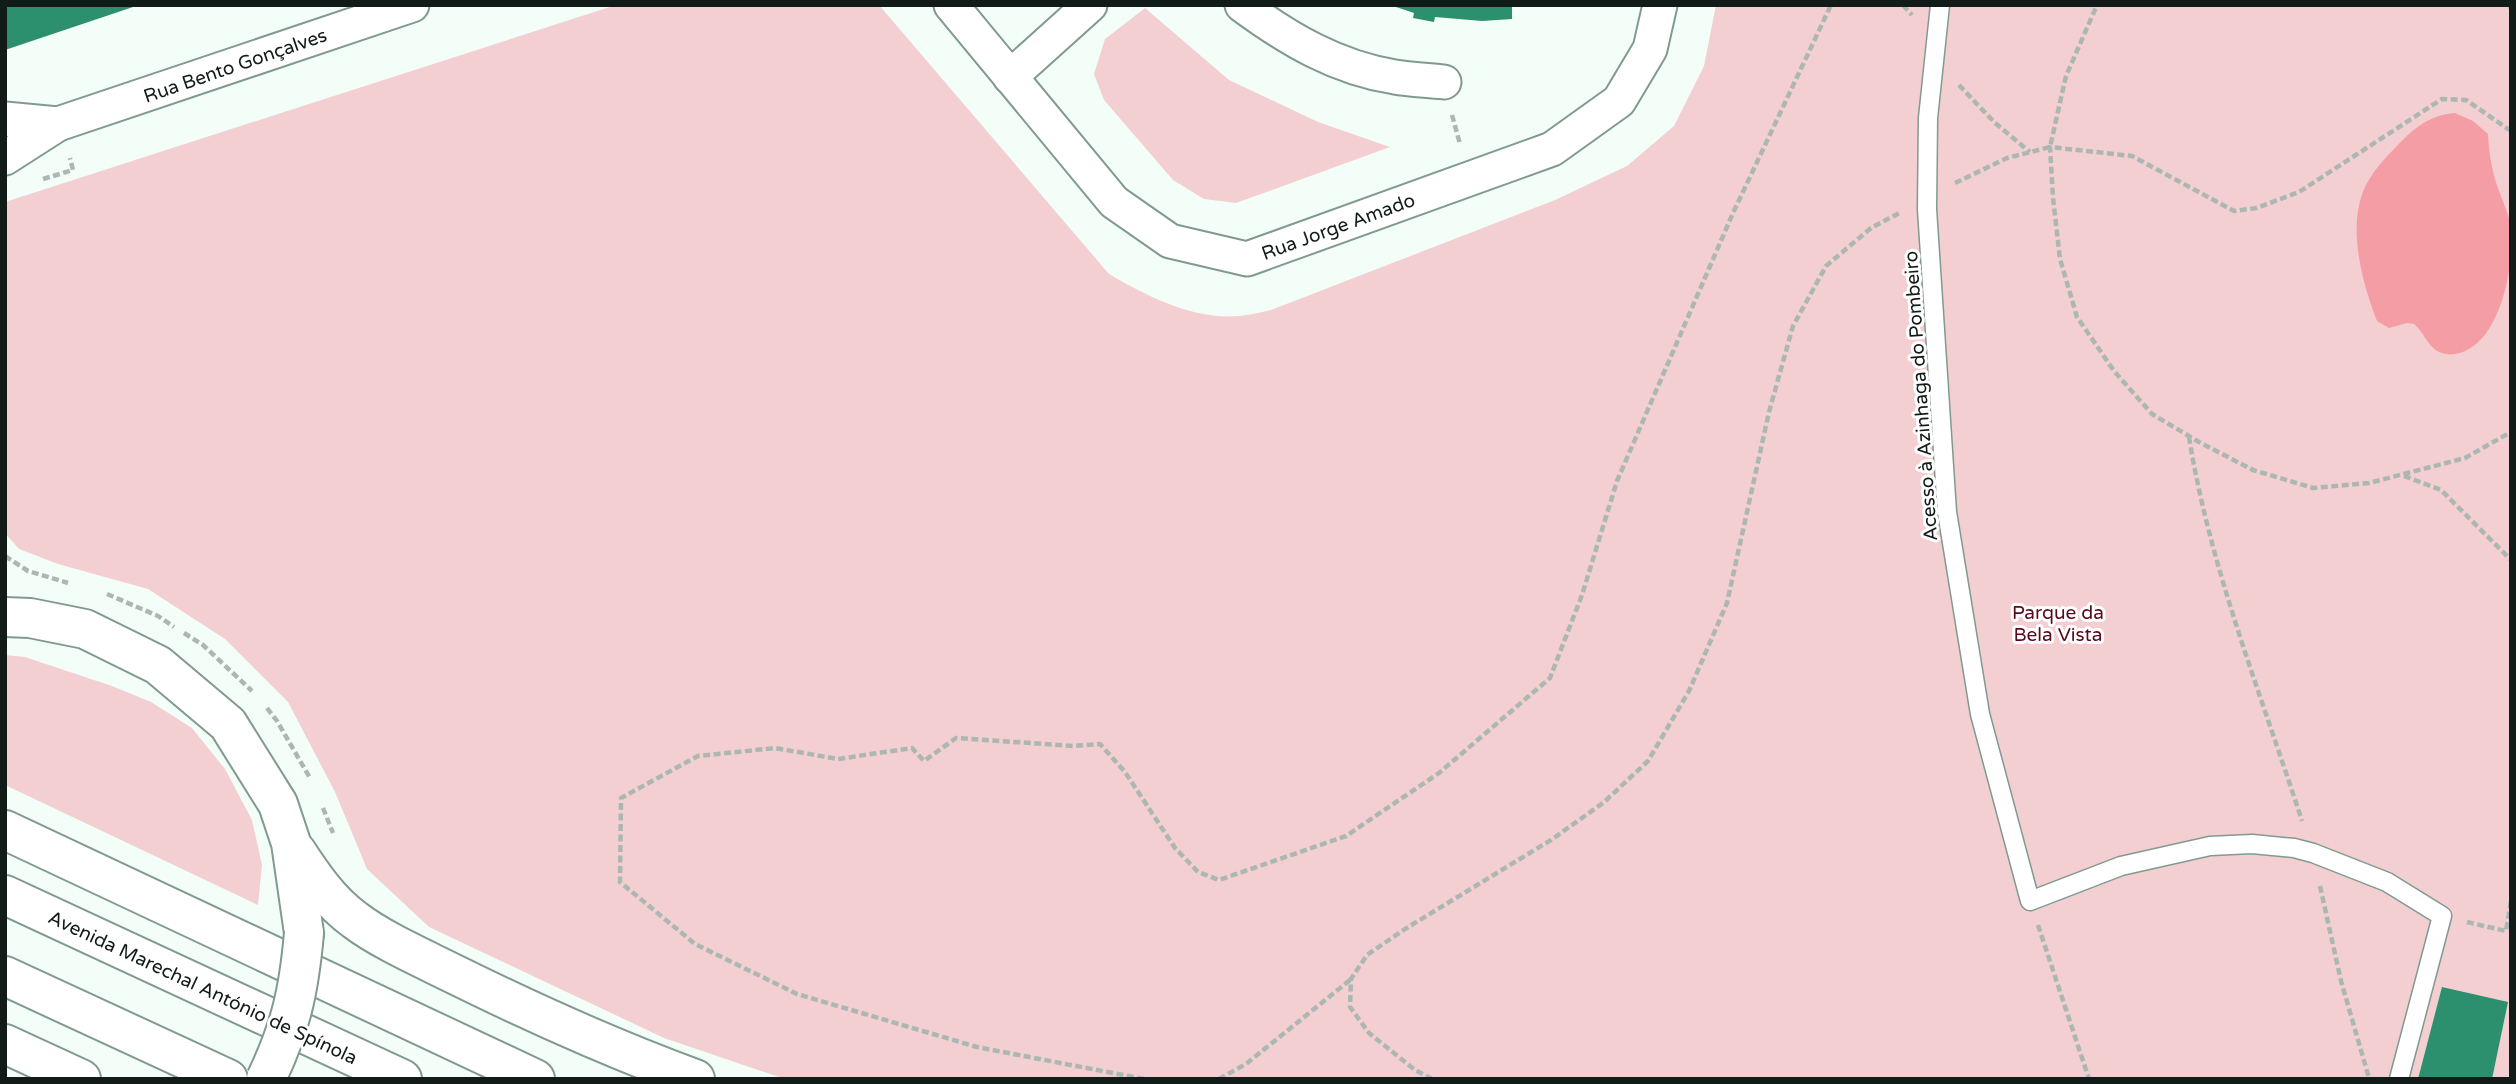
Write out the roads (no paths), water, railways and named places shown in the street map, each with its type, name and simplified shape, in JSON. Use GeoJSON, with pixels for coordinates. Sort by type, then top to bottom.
{"type":"FeatureCollection","features":[{"type":"Feature","properties":{"kind":"highway"},"geometry":{"type":"LineString","coordinates":[[5,617],[30,618],[85,629],[158,665],[228,724],[278,804],[291,843],[304,933],[300,980],[284,1040],[266,1079]]}},
{"type":"Feature","properties":{"kind":"highway"},"geometry":{"type":"LineString","coordinates":[[5,830],[535,1079]]}},
{"type":"Feature","properties":{"kind":"highway"},"geometry":{"type":"LineString","coordinates":[[291,843],[318,886],[355,921],[478,985],[629,1055],[695,1079]]}},
{"type":"Feature","properties":{"kind":"highway","name":"Avenida Marechal António de Spínola"},"geometry":{"type":"LineString","coordinates":[[5,895],[402,1079]]}},
{"type":"Feature","properties":{"kind":"highway"},"geometry":{"type":"LineString","coordinates":[[5,976],[228,1079]]}},
{"type":"Feature","properties":{"kind":"highway"},"geometry":{"type":"LineString","coordinates":[[5,1044],[81,1079]]}},
{"type":"Feature","properties":{"kind":"street","name":"Rua Bento Gonçalves"},"geometry":{"type":"LineString","coordinates":[[5,158],[58,124],[412,5]]}},
{"type":"Feature","properties":{"kind":"street","name":"Rua Jorge Amado"},"geometry":{"type":"LineString","coordinates":[[951,5],[1114,202],[1170,241],[1247,259],[1552,149],[1619,101],[1650,49],[1660,5]]}},
{"type":"Feature","properties":{"kind":"street"},"geometry":{"type":"LineString","coordinates":[[1010,77],[1090,5]]}},
{"type":"Feature","properties":{"kind":"street"},"geometry":{"type":"LineString","coordinates":[[1242,5],[1276,30],[1332,60],[1394,77],[1444,82]]}},
{"type":"Feature","properties":{"kind":"street","name":"Rua Bento Gonçalves"},"geometry":{"type":"LineString","coordinates":[[5,119],[58,124]]}},
{"type":"Feature","properties":{"kind":"lane","name":"Acesso à Azinhaga do Pombeiro"},"geometry":{"type":"LineString","coordinates":[[1940,5],[1928,118],[1928,198],[1947,512],[1980,714],[2030,901],[2121,866],[2210,846],[2252,844],[2294,848],[2387,882],[2442,916],[2399,1079]]}},
{"type":"Feature","properties":{"kind":"park label","name":"Parque da Bela Vista"},"geometry":{"type":"Point","coordinates":[2058,623]}}]}
